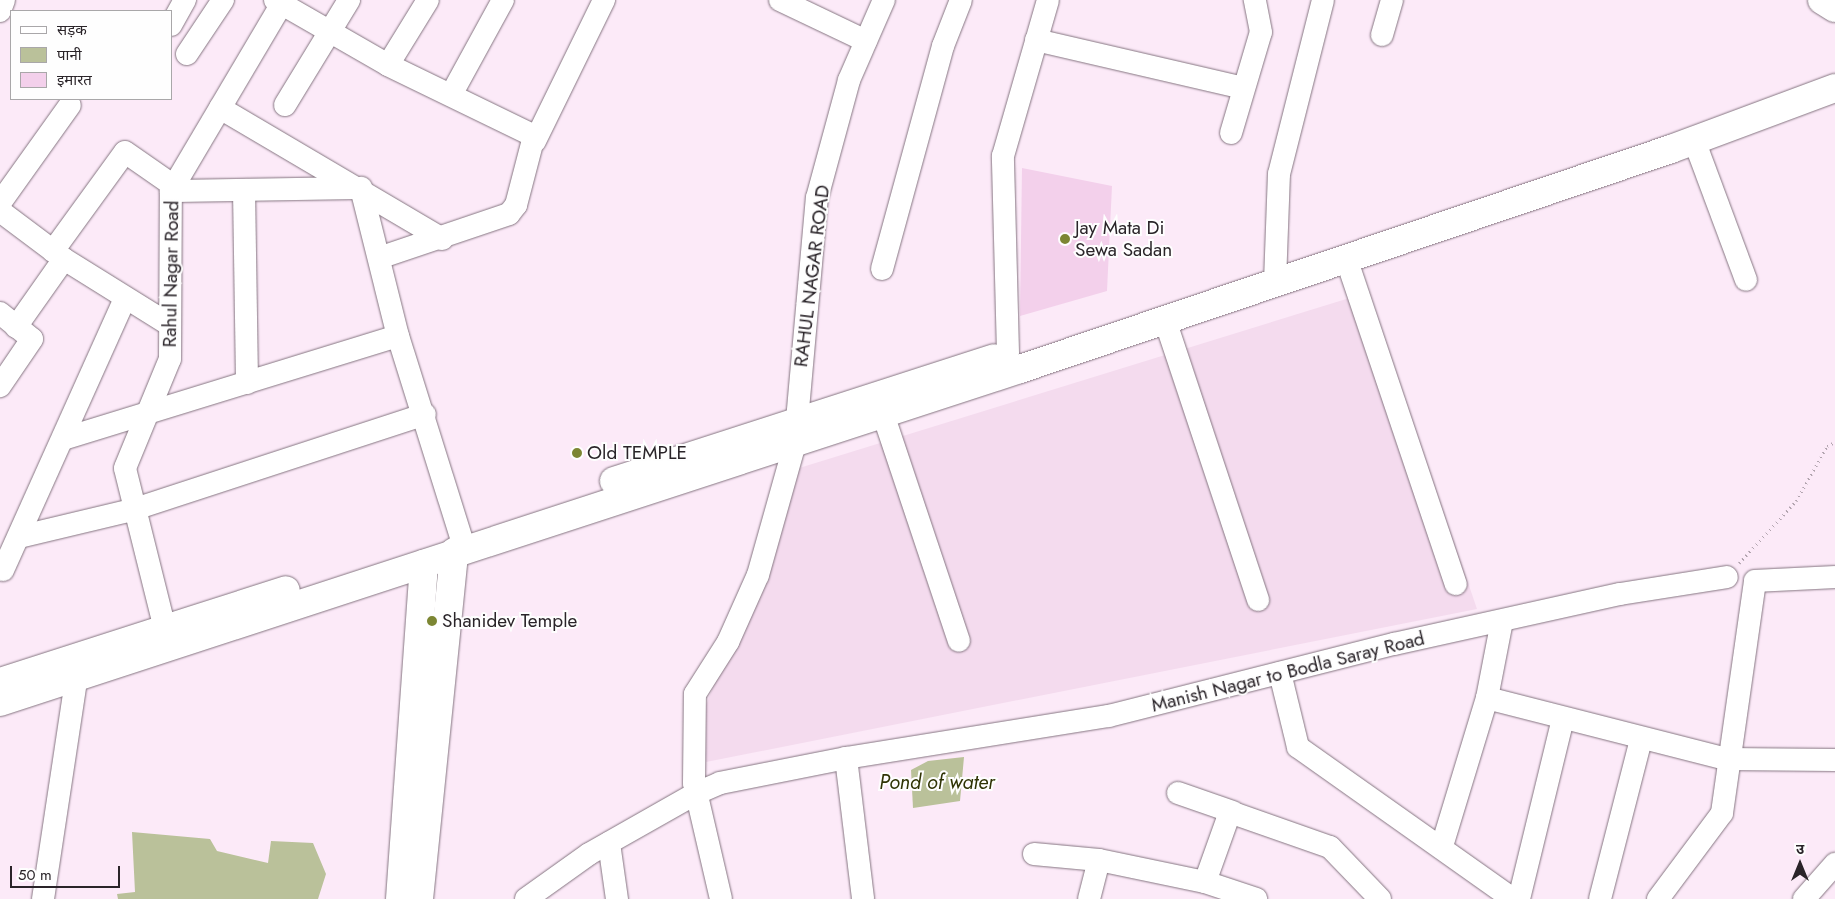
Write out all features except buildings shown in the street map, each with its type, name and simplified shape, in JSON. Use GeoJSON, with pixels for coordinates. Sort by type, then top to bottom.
{"type":"FeatureCollection","features":[{"type":"Feature","properties":{"kind":"main road"},"geometry":{"type":"LineString","coordinates":[[1822,0],[1835,8]]}},
{"type":"Feature","properties":{"kind":"main road"},"geometry":{"type":"LineString","coordinates":[[0,702],[76,680],[168,638],[460,545],[796,431],[1008,354],[1274,273],[1687,125],[1835,68]]}},
{"type":"Feature","properties":{"kind":"main road"},"geometry":{"type":"LineString","coordinates":[[796,431],[883,414],[1165,320],[1274,273],[1346,258],[1694,140],[1835,88]]}},
{"type":"Feature","properties":{"kind":"main road"},"geometry":{"type":"LineString","coordinates":[[0,682],[168,638],[424,564],[460,545]]}},
{"type":"Feature","properties":{"kind":"main road"},"geometry":{"type":"LineString","coordinates":[[419,899],[460,545]]}},
{"type":"Feature","properties":{"kind":"main road"},"geometry":{"type":"LineString","coordinates":[[400,899],[424,564]]}},
{"type":"Feature","properties":{"kind":"street"},"geometry":{"type":"LineString","coordinates":[[0,11],[4,0]]}},
{"type":"Feature","properties":{"kind":"street"},"geometry":{"type":"LineString","coordinates":[[172,23],[185,0]]}},
{"type":"Feature","properties":{"kind":"street"},"geometry":{"type":"LineString","coordinates":[[187,54],[222,0]]}},
{"type":"Feature","properties":{"kind":"street"},"geometry":{"type":"LineString","coordinates":[[284,105],[349,0]]}},
{"type":"Feature","properties":{"kind":"street"},"geometry":{"type":"LineString","coordinates":[[388,65],[428,0]]}},
{"type":"Feature","properties":{"kind":"street"},"geometry":{"type":"LineString","coordinates":[[451,95],[503,0]]}},
{"type":"Feature","properties":{"kind":"street"},"geometry":{"type":"LineString","coordinates":[[379,258],[442,239],[512,212],[535,141],[604,0]]}},
{"type":"Feature","properties":{"kind":"street"},"geometry":{"type":"LineString","coordinates":[[780,0],[866,41]]}},
{"type":"Feature","properties":{"kind":"street","name":"RAHUL NAGAR ROAD"},"geometry":{"type":"LineString","coordinates":[[721,899],[696,788],[693,753],[695,694],[728,642],[758,575],[796,431],[818,198],[849,80],[884,0]]}},
{"type":"Feature","properties":{"kind":"street"},"geometry":{"type":"LineString","coordinates":[[882,269],[943,46],[961,0]]}},
{"type":"Feature","properties":{"kind":"street"},"geometry":{"type":"LineString","coordinates":[[1008,354],[1002,168],[1048,0]]}},
{"type":"Feature","properties":{"kind":"street"},"geometry":{"type":"LineString","coordinates":[[1231,133],[1262,27],[1255,0]]}},
{"type":"Feature","properties":{"kind":"street"},"geometry":{"type":"LineString","coordinates":[[1274,273],[1278,174],[1322,0]]}},
{"type":"Feature","properties":{"kind":"street"},"geometry":{"type":"LineString","coordinates":[[1382,35],[1392,0]]}},
{"type":"Feature","properties":{"kind":"street"},"geometry":{"type":"LineString","coordinates":[[280,1],[328,33],[388,65],[532,134],[535,141]]}},
{"type":"Feature","properties":{"kind":"street","name":"Rahul Nagar Road"},"geometry":{"type":"LineString","coordinates":[[168,638],[132,510],[126,456],[148,414],[170,359],[173,188],[280,1]]}},
{"type":"Feature","properties":{"kind":"street"},"geometry":{"type":"LineString","coordinates":[[1036,40],[1244,88]]}},
{"type":"Feature","properties":{"kind":"street"},"geometry":{"type":"LineString","coordinates":[[0,203],[70,105]]}},
{"type":"Feature","properties":{"kind":"street"},"geometry":{"type":"LineString","coordinates":[[220,108],[361,188],[442,239]]}},
{"type":"Feature","properties":{"kind":"street"},"geometry":{"type":"LineString","coordinates":[[1694,140],[1746,280]]}},
{"type":"Feature","properties":{"kind":"street"},"geometry":{"type":"LineString","coordinates":[[0,386],[32,339],[8,320],[59,255],[125,152],[173,188],[244,190],[361,188]]}},
{"type":"Feature","properties":{"kind":"street"},"geometry":{"type":"LineString","coordinates":[[361,188],[398,336],[424,414],[460,545]]}},
{"type":"Feature","properties":{"kind":"street"},"geometry":{"type":"LineString","coordinates":[[244,190],[247,383]]}},
{"type":"Feature","properties":{"kind":"street"},"geometry":{"type":"LineString","coordinates":[[0,211],[59,255],[125,299],[170,325]]}},
{"type":"Feature","properties":{"kind":"street"},"geometry":{"type":"LineString","coordinates":[[1346,258],[1456,584]]}},
{"type":"Feature","properties":{"kind":"street"},"geometry":{"type":"LineString","coordinates":[[3,570],[125,299]]}},
{"type":"Feature","properties":{"kind":"street"},"geometry":{"type":"LineString","coordinates":[[1165,320],[1258,600]]}},
{"type":"Feature","properties":{"kind":"street"},"geometry":{"type":"LineString","coordinates":[[63,439],[398,336]]}},
{"type":"Feature","properties":{"kind":"street"},"geometry":{"type":"LineString","coordinates":[[19,537],[132,510],[424,414]]}},
{"type":"Feature","properties":{"kind":"street"},"geometry":{"type":"LineString","coordinates":[[883,414],[959,642]]}},
{"type":"Feature","properties":{"kind":"street","name":"Manish Nagar to Bodla Saray Road"},"geometry":{"type":"LineString","coordinates":[[528,899],[608,843],[696,788],[846,758],[1108,716],[1280,673],[1620,594],[1728,577]]}},
{"type":"Feature","properties":{"kind":"street"},"geometry":{"type":"LineString","coordinates":[[1658,899],[1717,822],[1755,580],[1835,577]]}},
{"type":"Feature","properties":{"kind":"street"},"geometry":{"type":"LineString","coordinates":[[1442,846],[1487,698],[1502,621]]}},
{"type":"Feature","properties":{"kind":"street"},"geometry":{"type":"LineString","coordinates":[[1280,673],[1298,747],[1442,846],[1513,899]]}},
{"type":"Feature","properties":{"kind":"street"},"geometry":{"type":"LineString","coordinates":[[43,899],[76,680]]}},
{"type":"Feature","properties":{"kind":"street"},"geometry":{"type":"LineString","coordinates":[[1487,698],[1641,739],[1727,759],[1835,760]]}},
{"type":"Feature","properties":{"kind":"street"},"geometry":{"type":"LineString","coordinates":[[1519,899],[1562,718]]}},
{"type":"Feature","properties":{"kind":"street"},"geometry":{"type":"LineString","coordinates":[[1600,899],[1641,739]]}},
{"type":"Feature","properties":{"kind":"street"},"geometry":{"type":"LineString","coordinates":[[846,758],[862,899]]}},
{"type":"Feature","properties":{"kind":"street"},"geometry":{"type":"LineString","coordinates":[[1178,793],[1336,850],[1373,897]]}},
{"type":"Feature","properties":{"kind":"street"},"geometry":{"type":"LineString","coordinates":[[1205,882],[1229,813],[1234,812]]}},
{"type":"Feature","properties":{"kind":"street"},"geometry":{"type":"LineString","coordinates":[[608,843],[617,899]]}},
{"type":"Feature","properties":{"kind":"street"},"geometry":{"type":"LineString","coordinates":[[1034,854],[1099,860],[1205,882],[1256,899]]}},
{"type":"Feature","properties":{"kind":"street"},"geometry":{"type":"LineString","coordinates":[[1089,899],[1099,860]]}},
{"type":"Feature","properties":{"kind":"street"},"geometry":{"type":"LineString","coordinates":[[1804,899],[1835,864]]}},
{"type":"Feature","properties":{"kind":"path"},"geometry":{"type":"LineString","coordinates":[[1728,577],[1796,500],[1827,446],[1835,442]]}},
{"type":"Feature","properties":{"kind":"shaded area"},"geometry":{"type":"Polygon","coordinates":[[[1369,292],[1477,609],[706,762],[700,721],[796,469],[1369,292]]]}},
{"type":"Feature","properties":{"kind":"water","name":"Pond of water"},"geometry":{"type":"Polygon","coordinates":[[[964,757],[960,801],[913,808],[911,770],[928,761],[964,757]]]}},
{"type":"Feature","properties":{"kind":"water"},"geometry":{"type":"Polygon","coordinates":[[[132,832],[210,839],[217,851],[268,863],[271,841],[313,843],[326,874],[318,899],[118,899],[117,894],[135,892],[132,832]]]}},
{"type":"Feature","properties":{"kind":"place","name":"Jay Mata Di Sewa Sadan"},"geometry":{"type":"Point","coordinates":[1065,239]}},
{"type":"Feature","properties":{"kind":"place","name":"Old TEMPLE"},"geometry":{"type":"Point","coordinates":[577,453]}},
{"type":"Feature","properties":{"kind":"place","name":"Shanidev Temple"},"geometry":{"type":"Point","coordinates":[432,621]}}]}
